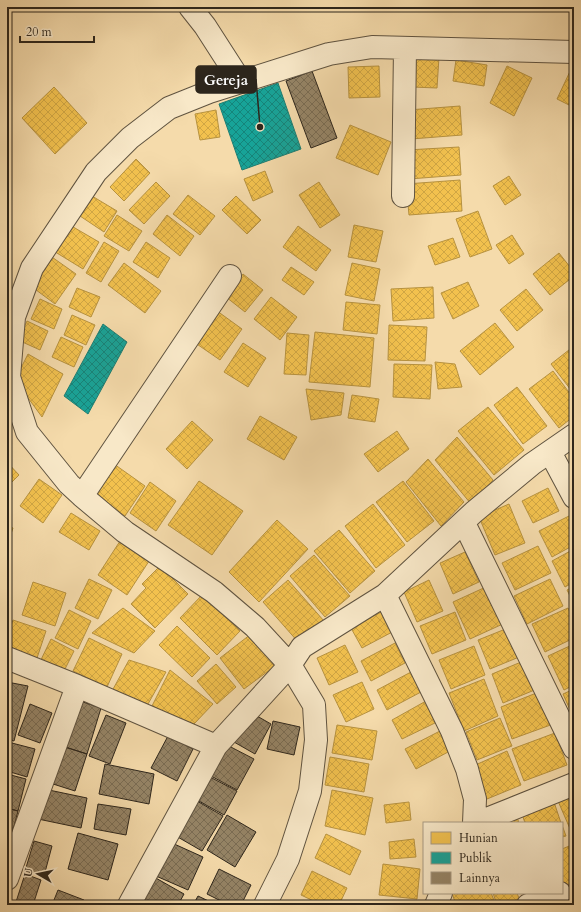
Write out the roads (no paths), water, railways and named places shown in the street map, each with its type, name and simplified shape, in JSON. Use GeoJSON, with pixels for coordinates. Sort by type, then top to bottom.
{"type":"FeatureCollection","features":[{"type":"Feature","properties":{"kind":"street"},"geometry":{"type":"LineString","coordinates":[[190,7],[205,26],[241,82]]}},
{"type":"Feature","properties":{"kind":"street"},"geometry":{"type":"LineString","coordinates":[[265,905],[288,858],[310,791],[316,740],[314,705],[290,665],[255,627],[214,592],[125,532],[82,496],[69,484],[28,432],[9,377],[14,317],[32,268],[96,172],[130,138],[169,108],[209,92],[329,54],[372,48],[574,52]]}},
{"type":"Feature","properties":{"kind":"street"},"geometry":{"type":"LineString","coordinates":[[403,196],[405,48]]}},
{"type":"Feature","properties":{"kind":"street"},"geometry":{"type":"LineString","coordinates":[[82,496],[230,276]]}},
{"type":"Feature","properties":{"kind":"street"},"geometry":{"type":"LineString","coordinates":[[129,905],[216,746],[290,665],[302,647],[385,595],[446,536],[464,523],[474,512],[532,464],[574,435]]}},
{"type":"Feature","properties":{"kind":"street"},"geometry":{"type":"LineString","coordinates":[[550,452],[574,497]]}},
{"type":"Feature","properties":{"kind":"street"},"geometry":{"type":"LineString","coordinates":[[464,523],[574,748]]}},
{"type":"Feature","properties":{"kind":"street"},"geometry":{"type":"LineString","coordinates":[[385,595],[455,737],[467,769],[475,799],[476,822]]}},
{"type":"Feature","properties":{"kind":"street"},"geometry":{"type":"LineString","coordinates":[[7,658],[77,686],[216,746]]}},
{"type":"Feature","properties":{"kind":"street"},"geometry":{"type":"LineString","coordinates":[[7,879],[77,686]]}},
{"type":"Feature","properties":{"kind":"street"},"geometry":{"type":"LineString","coordinates":[[479,822],[574,784]]}},
{"type":"Feature","properties":{"kind":"street"},"geometry":{"type":"LineString","coordinates":[[563,892],[574,888]]}},
{"type":"Feature","properties":{"kind":"street"},"geometry":{"type":"LineString","coordinates":[[436,905],[441,894]]}},
{"type":"Feature","properties":{"kind":"street"},"geometry":{"type":"LineString","coordinates":[[528,905],[558,894]]}},
{"type":"Feature","properties":{"kind":"place","name":"Gereja"},"geometry":{"type":"Point","coordinates":[260,127]}}]}
